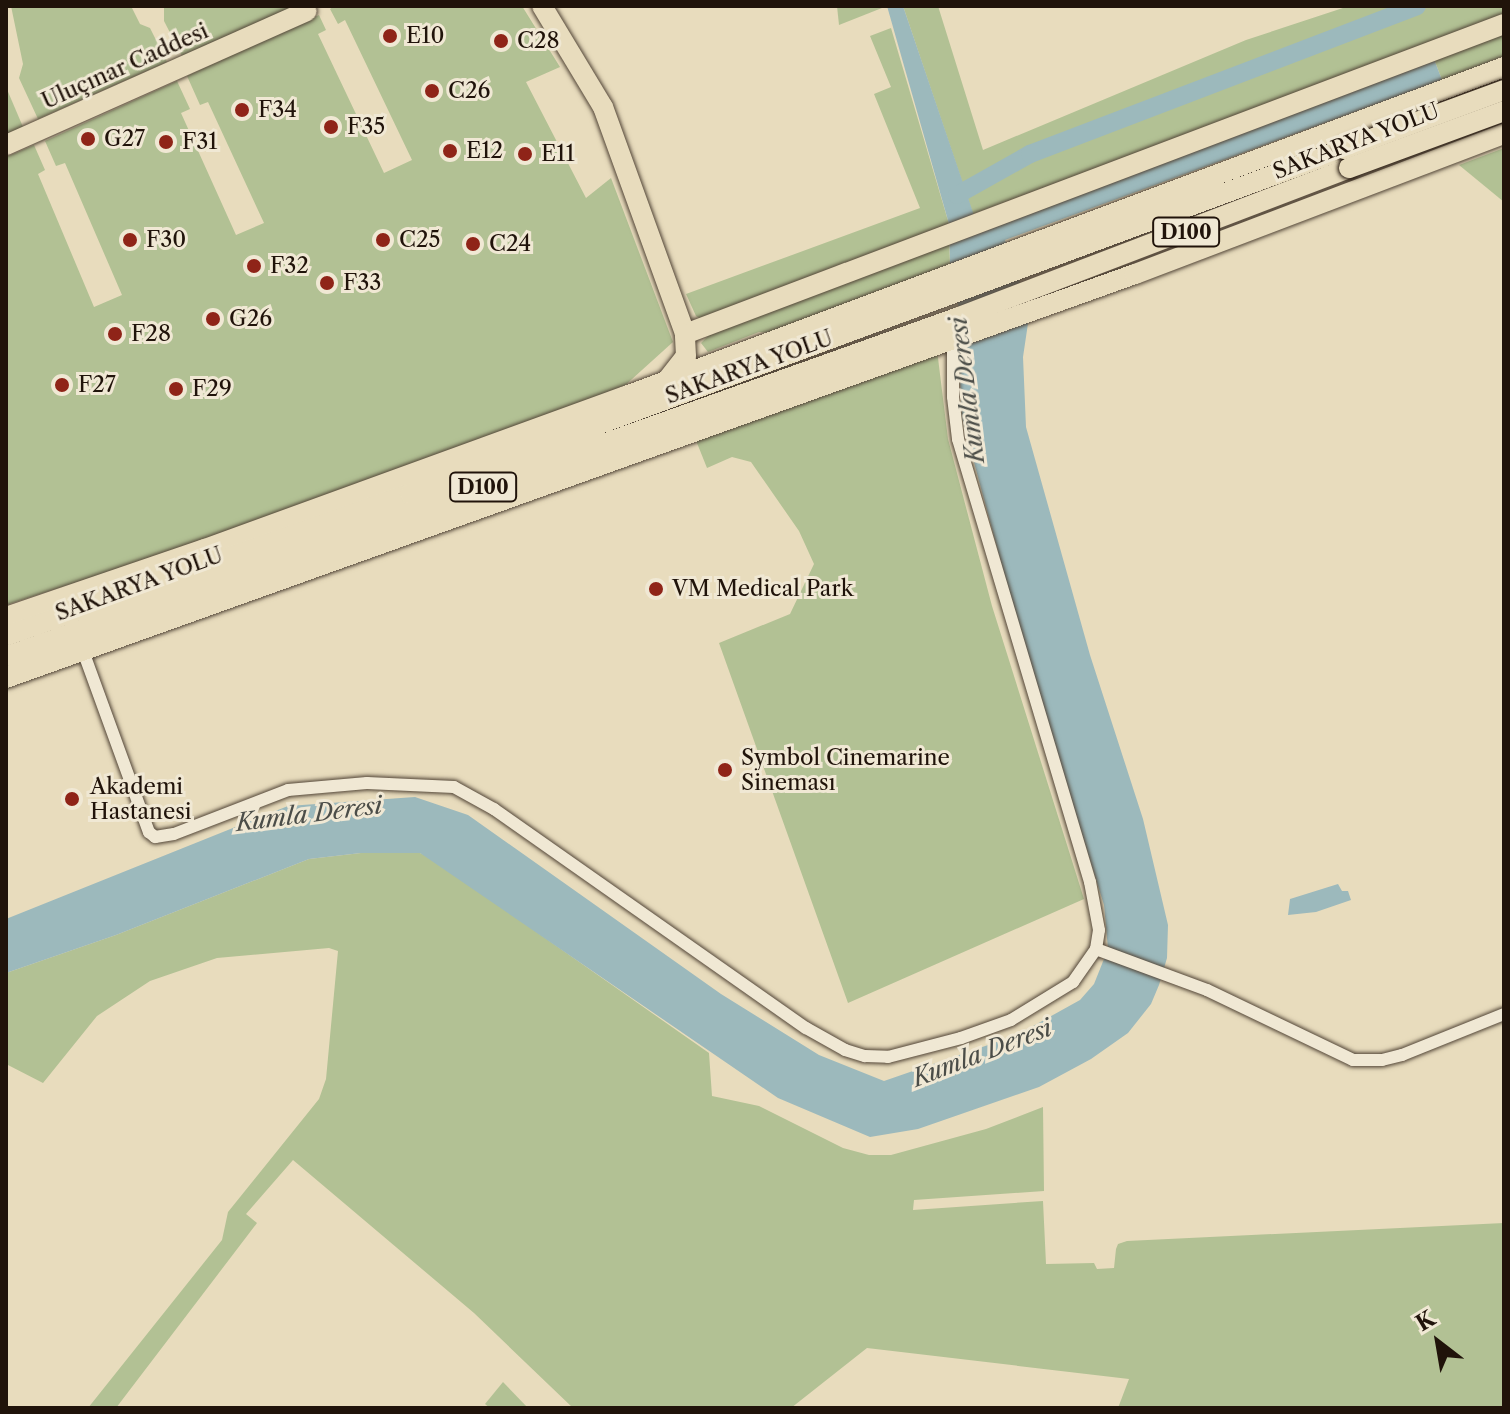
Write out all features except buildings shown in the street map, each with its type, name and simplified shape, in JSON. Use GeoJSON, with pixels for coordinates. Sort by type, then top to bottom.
{"type":"FeatureCollection","features":[{"type":"Feature","properties":{"kind":"main road"},"geometry":{"type":"LineString","coordinates":[[542,6],[603,107],[685,334],[699,357],[704,359],[747,343],[773,340]]}},
{"type":"Feature","properties":{"kind":"main road","name":"Uluçınar Caddesi"},"geometry":{"type":"LineString","coordinates":[[6,145],[307,11]]}},
{"type":"Feature","properties":{"kind":"main road"},"geometry":{"type":"LineString","coordinates":[[685,334],[1503,25]]}},
{"type":"Feature","properties":{"kind":"main road"},"geometry":{"type":"LineString","coordinates":[[6,617],[205,549],[665,381],[1504,67]]}},
{"type":"Feature","properties":{"kind":"main road"},"geometry":{"type":"LineString","coordinates":[[1031,297],[1213,243],[1495,137],[1495,105],[1488,90],[1470,79]]}},
{"type":"Feature","properties":{"kind":"main road","name":"D100"},"geometry":{"type":"LineString","coordinates":[[6,636],[410,494],[1048,259],[1347,159],[1504,90]]}},
{"type":"Feature","properties":{"kind":"main road","name":"SAKARYA YOLU"},"geometry":{"type":"LineString","coordinates":[[6,657],[959,330],[1347,159],[1504,111]]}},
{"type":"Feature","properties":{"kind":"main road"},"geometry":{"type":"LineString","coordinates":[[1048,259],[1184,187]]}},
{"type":"Feature","properties":{"kind":"main road"},"geometry":{"type":"LineString","coordinates":[[6,678],[959,330]]}},
{"type":"Feature","properties":{"kind":"main road"},"geometry":{"type":"LineString","coordinates":[[665,381],[681,367],[686,356],[685,334]]}},
{"type":"Feature","properties":{"kind":"street"},"geometry":{"type":"LineString","coordinates":[[83,651],[149,832],[155,837],[174,834],[288,790],[367,783],[454,787],[494,809],[806,1028],[845,1050],[865,1056],[915,1052],[1011,1020],[1073,982],[1098,950],[1098,915],[958,439],[953,397],[959,330]]}},
{"type":"Feature","properties":{"kind":"street"},"geometry":{"type":"LineString","coordinates":[[1098,950],[1173,977],[1353,1060],[1392,1058],[1504,1014]]}},
{"type":"Feature","properties":{"kind":"green space"},"geometry":{"type":"Polygon","coordinates":[[[11,6],[131,6],[140,24],[150,28],[167,62],[38,119],[19,78],[23,64],[11,6]]]}},
{"type":"Feature","properties":{"kind":"green space"},"geometry":{"type":"Polygon","coordinates":[[[164,6],[296,6],[182,56],[164,21],[164,6]]]}},
{"type":"Feature","properties":{"kind":"green space"},"geometry":{"type":"Polygon","coordinates":[[[334,6],[522,6],[560,67],[526,82],[586,198],[611,178],[673,342],[621,389],[204,541],[6,605],[6,157],[34,145],[45,170],[38,174],[94,307],[122,295],[65,163],[56,166],[45,141],[177,81],[190,109],[181,113],[236,235],[264,223],[208,102],[200,105],[187,76],[319,15],[326,30],[318,34],[384,173],[412,160],[345,20],[338,24],[330,9],[334,6]]]}},
{"type":"Feature","properties":{"kind":"green space"},"geometry":{"type":"Polygon","coordinates":[[[837,6],[887,6],[839,25],[837,6]]]}},
{"type":"Feature","properties":{"kind":"green space"},"geometry":{"type":"Polygon","coordinates":[[[903,6],[938,6],[983,150],[1246,40],[1349,6],[1504,6],[1504,16],[973,214],[903,6]]]}},
{"type":"Feature","properties":{"kind":"green space"},"geometry":{"type":"Polygon","coordinates":[[[891,28],[949,224],[701,319],[696,316],[686,294],[920,208],[874,94],[891,87],[870,36],[891,28]]]}},
{"type":"Feature","properties":{"kind":"green space"},"geometry":{"type":"Polygon","coordinates":[[[1500,35],[1504,37],[1504,56],[1442,80],[1434,59],[1500,35]]]}},
{"type":"Feature","properties":{"kind":"green space"},"geometry":{"type":"Polygon","coordinates":[[[6,87],[23,127],[6,134],[6,87]]]}},
{"type":"Feature","properties":{"kind":"green space"},"geometry":{"type":"Polygon","coordinates":[[[1504,148],[1504,202],[1459,165],[1504,148]]]}},
{"type":"Feature","properties":{"kind":"green space"},"geometry":{"type":"Polygon","coordinates":[[[949,238],[950,264],[774,333],[759,332],[708,352],[701,343],[711,333],[949,238]]]}},
{"type":"Feature","properties":{"kind":"green space"},"geometry":{"type":"Polygon","coordinates":[[[937,350],[948,439],[992,606],[1084,899],[848,1003],[719,643],[790,614],[814,564],[799,531],[751,462],[732,457],[707,468],[695,438],[937,350]]]}},
{"type":"Feature","properties":{"kind":"green space"},"geometry":{"type":"Polygon","coordinates":[[[361,853],[420,853],[431,858],[709,1053],[712,1096],[759,1106],[843,1148],[869,1155],[891,1155],[986,1129],[1043,1107],[1044,1191],[914,1200],[913,1210],[1043,1201],[1046,1264],[1094,1263],[1097,1269],[1114,1268],[1118,1244],[1127,1241],[1504,1223],[1504,1408],[1118,1408],[1129,1379],[867,1348],[791,1408],[573,1408],[474,1313],[293,1160],[246,1214],[257,1223],[116,1408],[88,1408],[222,1240],[228,1212],[319,1099],[326,1079],[338,951],[329,948],[217,958],[150,981],[97,1016],[43,1083],[6,1064],[6,973],[116,935],[309,859],[361,853]]]}},
{"type":"Feature","properties":{"kind":"green space"},"geometry":{"type":"Polygon","coordinates":[[[503,1382],[528,1408],[490,1408],[485,1404],[503,1382]]]}},
{"type":"Feature","properties":{"kind":"water","name":"Kumla Deresi"},"geometry":{"type":"Polygon","coordinates":[[[887,6],[903,6],[980,233],[1434,59],[1442,80],[1005,240],[1030,310],[1023,357],[1026,427],[1090,655],[1143,819],[1168,925],[1167,958],[1159,985],[1151,1004],[1128,1033],[1091,1059],[1039,1087],[918,1129],[870,1137],[778,1098],[420,853],[361,853],[309,859],[116,935],[6,973],[6,919],[288,806],[415,797],[468,815],[721,994],[819,1055],[884,1081],[1017,1035],[1080,1000],[1094,984],[1108,949],[1104,905],[1025,651],[962,418],[959,364],[964,334],[950,264],[949,224],[887,6]]]}},
{"type":"Feature","properties":{"kind":"water"},"geometry":{"type":"Polygon","coordinates":[[[1338,884],[1342,891],[1348,891],[1351,900],[1316,912],[1288,915],[1290,899],[1338,884]]]}},
{"type":"Feature","properties":{"kind":"waterway"},"geometry":{"type":"LineString","coordinates":[[957,195],[1030,154],[1417,6]]}},
{"type":"Feature","properties":{"kind":"place","name":"E10"},"geometry":{"type":"Point","coordinates":[390,36]}},
{"type":"Feature","properties":{"kind":"place","name":"C28"},"geometry":{"type":"Point","coordinates":[501,41]}},
{"type":"Feature","properties":{"kind":"place","name":"C26"},"geometry":{"type":"Point","coordinates":[432,91]}},
{"type":"Feature","properties":{"kind":"place","name":"F34"},"geometry":{"type":"Point","coordinates":[242,110]}},
{"type":"Feature","properties":{"kind":"place","name":"F35"},"geometry":{"type":"Point","coordinates":[331,127]}},
{"type":"Feature","properties":{"kind":"place","name":"G27"},"geometry":{"type":"Point","coordinates":[88,139]}},
{"type":"Feature","properties":{"kind":"place","name":"F31"},"geometry":{"type":"Point","coordinates":[166,142]}},
{"type":"Feature","properties":{"kind":"place","name":"E12"},"geometry":{"type":"Point","coordinates":[450,151]}},
{"type":"Feature","properties":{"kind":"place","name":"E11"},"geometry":{"type":"Point","coordinates":[525,154]}},
{"type":"Feature","properties":{"kind":"place","name":"F30"},"geometry":{"type":"Point","coordinates":[130,240]}},
{"type":"Feature","properties":{"kind":"place","name":"C25"},"geometry":{"type":"Point","coordinates":[383,240]}},
{"type":"Feature","properties":{"kind":"place","name":"C24"},"geometry":{"type":"Point","coordinates":[473,244]}},
{"type":"Feature","properties":{"kind":"place","name":"F32"},"geometry":{"type":"Point","coordinates":[254,266]}},
{"type":"Feature","properties":{"kind":"place","name":"F33"},"geometry":{"type":"Point","coordinates":[327,283]}},
{"type":"Feature","properties":{"kind":"place","name":"G26"},"geometry":{"type":"Point","coordinates":[213,319]}},
{"type":"Feature","properties":{"kind":"place","name":"F28"},"geometry":{"type":"Point","coordinates":[115,334]}},
{"type":"Feature","properties":{"kind":"place","name":"F27"},"geometry":{"type":"Point","coordinates":[62,385]}},
{"type":"Feature","properties":{"kind":"place","name":"F29"},"geometry":{"type":"Point","coordinates":[176,389]}},
{"type":"Feature","properties":{"kind":"place","name":"VM Medical Park"},"geometry":{"type":"Point","coordinates":[656,589]}},
{"type":"Feature","properties":{"kind":"place","name":"Symbol Cinemarine Sineması"},"geometry":{"type":"Point","coordinates":[725,770]}},
{"type":"Feature","properties":{"kind":"place","name":"Akademi Hastanesi"},"geometry":{"type":"Point","coordinates":[72,799]}}]}
